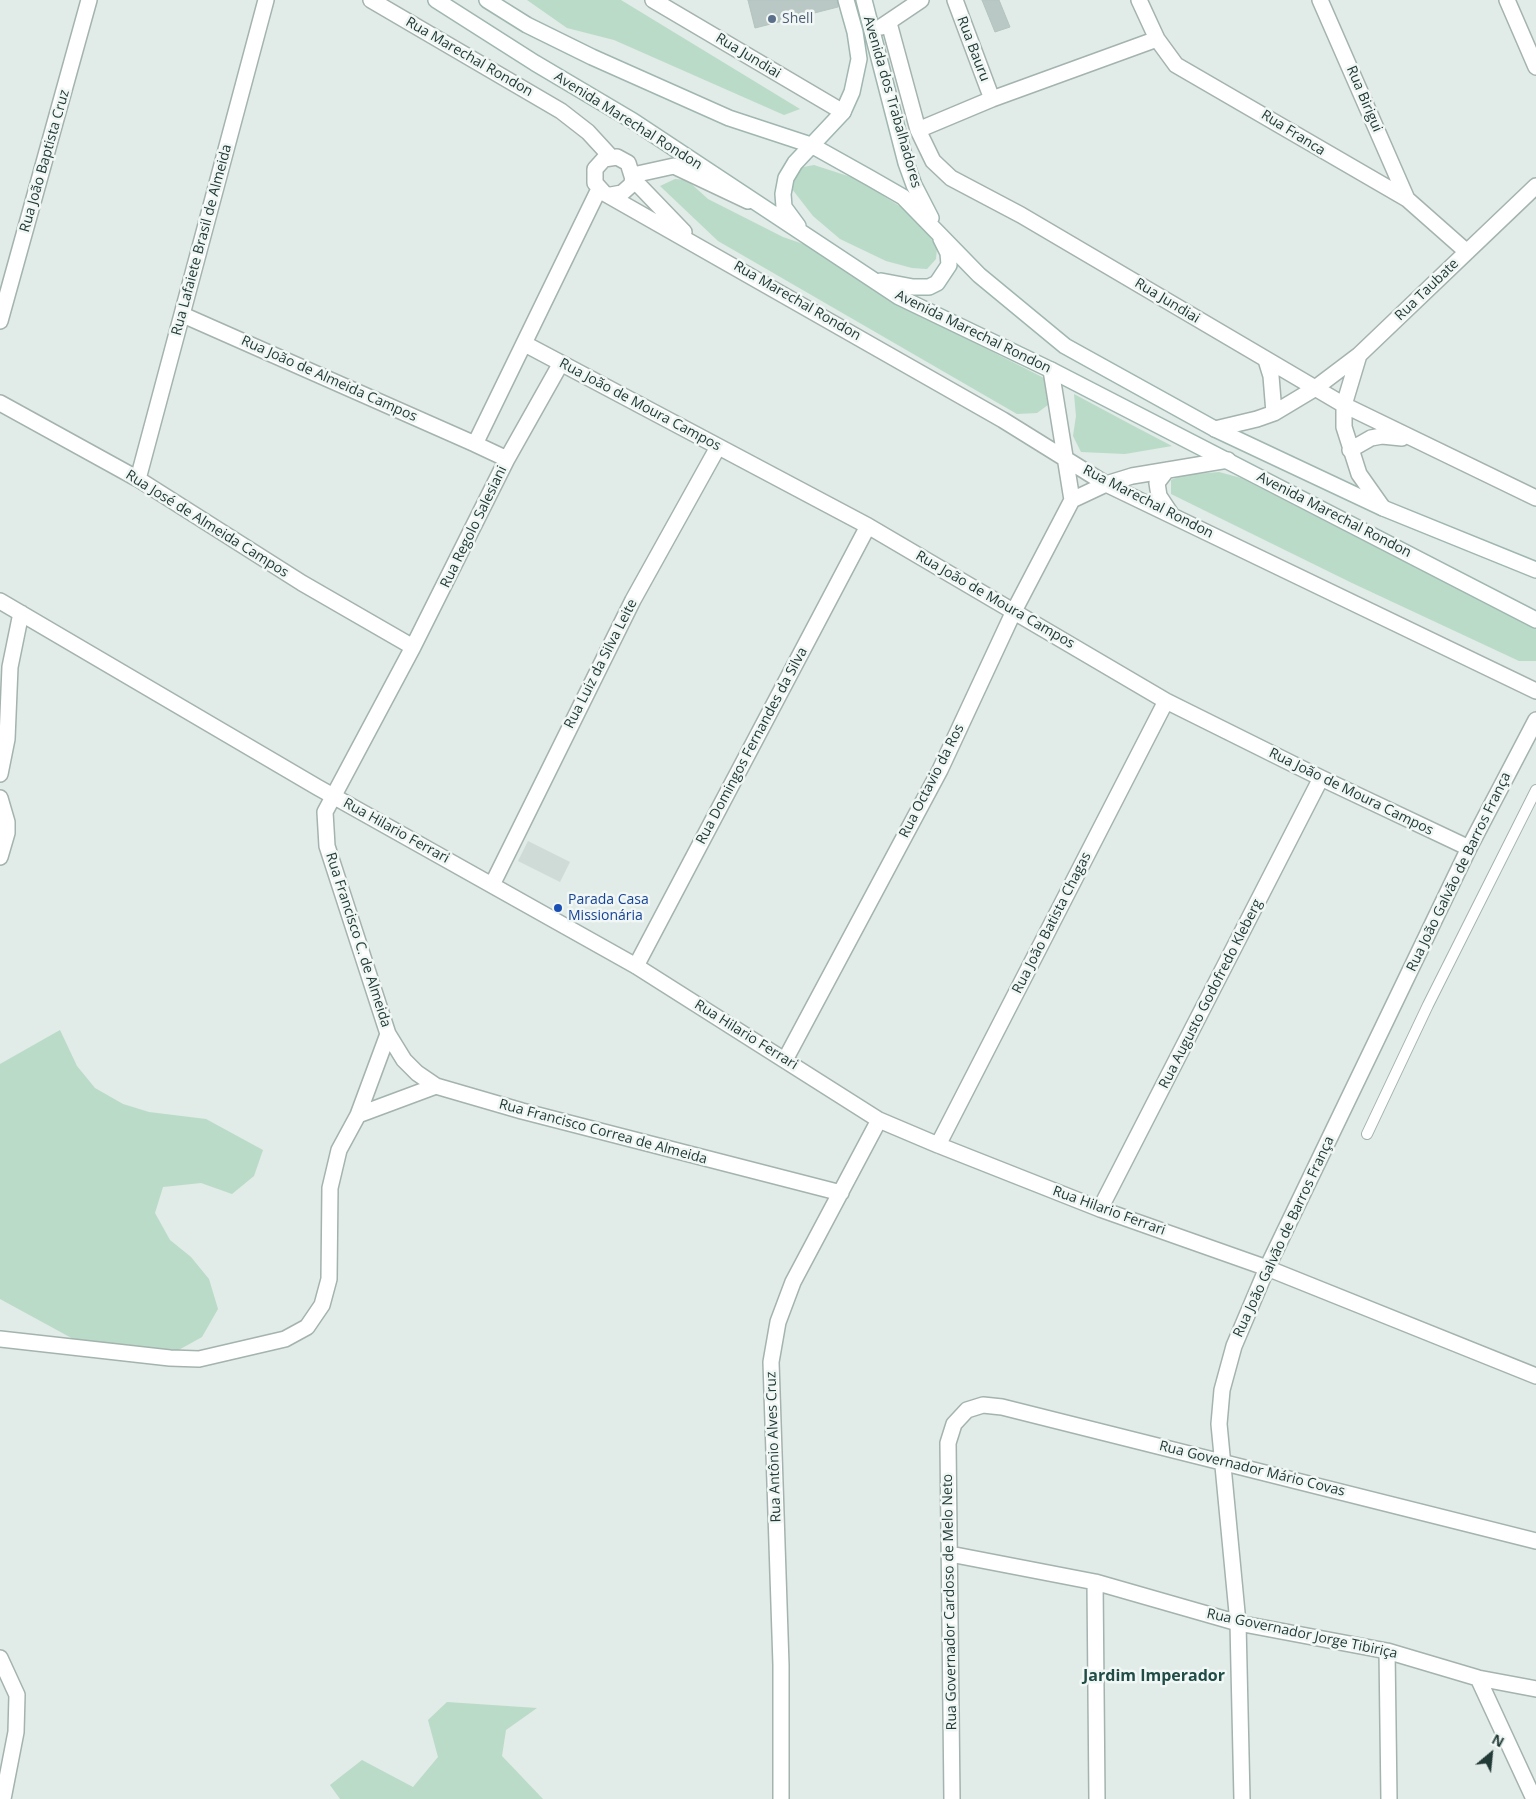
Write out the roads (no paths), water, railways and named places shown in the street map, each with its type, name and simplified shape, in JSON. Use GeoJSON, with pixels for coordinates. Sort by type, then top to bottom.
{"type":"FeatureCollection","features":[{"type":"Feature","properties":{"kind":"street","name":"Rua João Baptista Cruz"},"geometry":{"type":"LineString","coordinates":[[0,321],[90,0]]}},
{"type":"Feature","properties":{"kind":"street","name":"Rua Lafaiete Brasil de Almeida"},"geometry":{"type":"LineString","coordinates":[[138,479],[266,0]]}},
{"type":"Feature","properties":{"kind":"street","name":"Rua Marechal Rondon"},"geometry":{"type":"LineString","coordinates":[[371,0],[561,111],[588,132],[611,156]]}},
{"type":"Feature","properties":{"kind":"street","name":"Avenida Marechal Rondon"},"geometry":{"type":"LineString","coordinates":[[436,0],[535,63],[633,121],[872,280],[931,314],[1051,370],[1536,620]]}},
{"type":"Feature","properties":{"kind":"street","name":"Avenida Marechal Rondon"},"geometry":{"type":"LineString","coordinates":[[487,0],[527,25],[729,118],[811,145],[903,197],[979,275],[1066,346],[1215,429],[1383,508],[1536,570]]}},
{"type":"Feature","properties":{"kind":"street"},"geometry":{"type":"LineString","coordinates":[[499,0],[527,25]]}},
{"type":"Feature","properties":{"kind":"street","name":"Rua Jundiai"},"geometry":{"type":"LineString","coordinates":[[653,0],[843,112]]}},
{"type":"Feature","properties":{"kind":"street","name":"Avenida dos Trabalhadores"},"geometry":{"type":"LineString","coordinates":[[807,237],[784,207],[783,194],[786,178],[795,163],[843,112],[852,92],[859,58],[855,32],[846,0]]}},
{"type":"Feature","properties":{"kind":"street","name":"Avenida dos Trabalhadores"},"geometry":{"type":"LineString","coordinates":[[864,0],[909,170],[917,192],[937,230]]}},
{"type":"Feature","properties":{"kind":"street"},"geometry":{"type":"LineString","coordinates":[[871,32],[889,23],[921,0]]}},
{"type":"Feature","properties":{"kind":"street","name":"Rua Bauru"},"geometry":{"type":"LineString","coordinates":[[955,0],[992,99]]}},
{"type":"Feature","properties":{"kind":"street","name":"Rua Franca"},"geometry":{"type":"LineString","coordinates":[[1140,0],[1157,39],[1176,65],[1407,199],[1467,252]]}},
{"type":"Feature","properties":{"kind":"street","name":"Rua Birigui"},"geometry":{"type":"LineString","coordinates":[[1320,0],[1407,199]]}},
{"type":"Feature","properties":{"kind":"street"},"geometry":{"type":"LineString","coordinates":[[1507,0],[1536,67]]}},
{"type":"Feature","properties":{"kind":"street","name":"Rua Jundiai"},"geometry":{"type":"LineString","coordinates":[[889,23],[918,130],[932,161],[951,178],[1021,215],[1344,406],[1536,498]]}},
{"type":"Feature","properties":{"kind":"street"},"geometry":{"type":"LineString","coordinates":[[918,130],[992,99],[1157,39]]}},
{"type":"Feature","properties":{"kind":"street"},"geometry":{"type":"LineString","coordinates":[[605,192],[594,176],[595,169],[599,163],[611,156],[617,157],[628,163],[633,177],[696,244]]}},
{"type":"Feature","properties":{"kind":"street"},"geometry":{"type":"LineString","coordinates":[[605,192],[622,193],[633,177],[674,166],[724,192],[758,205]]}},
{"type":"Feature","properties":{"kind":"street","name":"Rua Taubate"},"geometry":{"type":"LineString","coordinates":[[1215,429],[1274,413],[1314,389],[1359,355],[1536,186]]}},
{"type":"Feature","properties":{"kind":"street","name":"Rua Marechal Rondon"},"geometry":{"type":"LineString","coordinates":[[605,192],[1003,420],[1106,484],[1536,690]]}},
{"type":"Feature","properties":{"kind":"street"},"geometry":{"type":"LineString","coordinates":[[475,444],[605,192]]}},
{"type":"Feature","properties":{"kind":"street"},"geometry":{"type":"LineString","coordinates":[[872,280],[913,287],[929,287],[937,283],[949,265],[948,253],[937,230]]}},
{"type":"Feature","properties":{"kind":"street","name":"Rua João de Almeida Campos"},"geometry":{"type":"LineString","coordinates":[[183,315],[475,444]]}},
{"type":"Feature","properties":{"kind":"street","name":"Rua João de Moura Campos"},"geometry":{"type":"LineString","coordinates":[[525,344],[868,526],[1166,701],[1321,778],[1469,848]]}},
{"type":"Feature","properties":{"kind":"street"},"geometry":{"type":"LineString","coordinates":[[1359,355],[1344,406],[1344,427],[1359,474],[1383,508]]}},
{"type":"Feature","properties":{"kind":"street"},"geometry":{"type":"LineString","coordinates":[[1266,360],[1272,384],[1274,413]]}},
{"type":"Feature","properties":{"kind":"street"},"geometry":{"type":"LineString","coordinates":[[507,459],[561,363]]}},
{"type":"Feature","properties":{"kind":"street"},"geometry":{"type":"LineString","coordinates":[[1051,370],[1072,500],[1106,484],[1132,476],[1228,460]]}},
{"type":"Feature","properties":{"kind":"street","name":"Rua José de Almeida Campos"},"geometry":{"type":"LineString","coordinates":[[0,403],[138,479],[302,583],[413,647]]}},
{"type":"Feature","properties":{"kind":"street"},"geometry":{"type":"LineString","coordinates":[[1350,450],[1371,438],[1382,436],[1411,438]]}},
{"type":"Feature","properties":{"kind":"street","name":"Rua Regolo Salesiani"},"geometry":{"type":"LineString","coordinates":[[332,796],[413,647],[507,459],[475,444]]}},
{"type":"Feature","properties":{"kind":"street","name":"Rua Luiz da Silva Leite"},"geometry":{"type":"LineString","coordinates":[[492,885],[633,600],[718,447]]}},
{"type":"Feature","properties":{"kind":"street"},"geometry":{"type":"LineString","coordinates":[[1167,470],[1157,483],[1159,496],[1172,516]]}},
{"type":"Feature","properties":{"kind":"street","name":"Rua Octavio da Ros"},"geometry":{"type":"LineString","coordinates":[[786,1060],[940,770],[1014,611],[1072,500]]}},
{"type":"Feature","properties":{"kind":"street","name":"Rua Domingos Fernandes da Silva"},"geometry":{"type":"LineString","coordinates":[[636,966],[868,526]]}},
{"type":"Feature","properties":{"kind":"street","name":"Rua Hilario Ferrari"},"geometry":{"type":"LineString","coordinates":[[0,601],[332,796],[636,966],[880,1120],[938,1146],[1100,1209],[1267,1268],[1536,1376]]}},
{"type":"Feature","properties":{"kind":"street"},"geometry":{"type":"LineString","coordinates":[[0,774],[7,739],[10,667],[21,613]]}},
{"type":"Feature","properties":{"kind":"street","name":"Rua João Batista Chagas"},"geometry":{"type":"LineString","coordinates":[[938,1146],[1166,701]]}},
{"type":"Feature","properties":{"kind":"street","name":"Rua João Galvão de Barros França"},"geometry":{"type":"LineString","coordinates":[[1242,1799],[1238,1623],[1219,1424],[1222,1390],[1234,1346],[1267,1268],[1469,848],[1536,720]]}},
{"type":"Feature","properties":{"kind":"street","name":"Rua Augusto Godofredo Kleberg"},"geometry":{"type":"LineString","coordinates":[[1100,1209],[1321,778]]}},
{"type":"Feature","properties":{"kind":"street","name":"Rua Francisco C. de Almeida"},"geometry":{"type":"LineString","coordinates":[[0,1339],[170,1358],[199,1359],[285,1339],[307,1327],[322,1305],[328,1279],[330,1188],[339,1150],[358,1115],[388,1034],[327,846],[325,812],[332,796]]}},
{"type":"Feature","properties":{"kind":"street"},"geometry":{"type":"LineString","coordinates":[[0,798],[7,822],[7,833],[0,857]]}},
{"type":"Feature","properties":{"kind":"street","name":"Rua Francisco Correa de Almeida"},"geometry":{"type":"LineString","coordinates":[[388,1034],[404,1060],[417,1073],[436,1086],[522,1111],[841,1193]]}},
{"type":"Feature","properties":{"kind":"street"},"geometry":{"type":"LineString","coordinates":[[358,1115],[436,1086]]}},
{"type":"Feature","properties":{"kind":"street","name":"Rua Antônio Alves Cruz"},"geometry":{"type":"LineString","coordinates":[[781,1799],[781,1665],[772,1362],[778,1322],[793,1282],[880,1120]]}},
{"type":"Feature","properties":{"kind":"street","name":"Rua Governador Mário Covas"},"geometry":{"type":"LineString","coordinates":[[968,1410],[982,1406],[1002,1406],[1536,1541]]}},
{"type":"Feature","properties":{"kind":"street","name":"Rua Governador Cardoso de Melo Neto"},"geometry":{"type":"LineString","coordinates":[[952,1799],[948,1443],[954,1424],[968,1410]]}},
{"type":"Feature","properties":{"kind":"street","name":"Rua Governador Jorge Tibiriça"},"geometry":{"type":"LineString","coordinates":[[950,1554],[1095,1582],[1238,1623],[1387,1651],[1478,1678],[1536,1689]]}},
{"type":"Feature","properties":{"kind":"street"},"geometry":{"type":"LineString","coordinates":[[1095,1582],[1097,1799]]}},
{"type":"Feature","properties":{"kind":"street"},"geometry":{"type":"LineString","coordinates":[[1387,1651],[1389,1799]]}},
{"type":"Feature","properties":{"kind":"street"},"geometry":{"type":"LineString","coordinates":[[0,1658],[18,1695],[16,1732],[2,1799]]}},
{"type":"Feature","properties":{"kind":"street"},"geometry":{"type":"LineString","coordinates":[[1478,1678],[1534,1799]]}},
{"type":"Feature","properties":{"kind":"lane"},"geometry":{"type":"LineString","coordinates":[[1367,1134],[1428,1005],[1536,790]]}},
{"type":"Feature","properties":{"kind":"place","name":"Shell"},"geometry":{"type":"Point","coordinates":[772,19]}},
{"type":"Feature","properties":{"kind":"place","name":"Parada Casa Missionária"},"geometry":{"type":"Point","coordinates":[558,908]}},
{"type":"Feature","properties":{"kind":"district","name":"Jardim Imperador"},"geometry":{"type":"Point","coordinates":[1154,1676]}}]}
